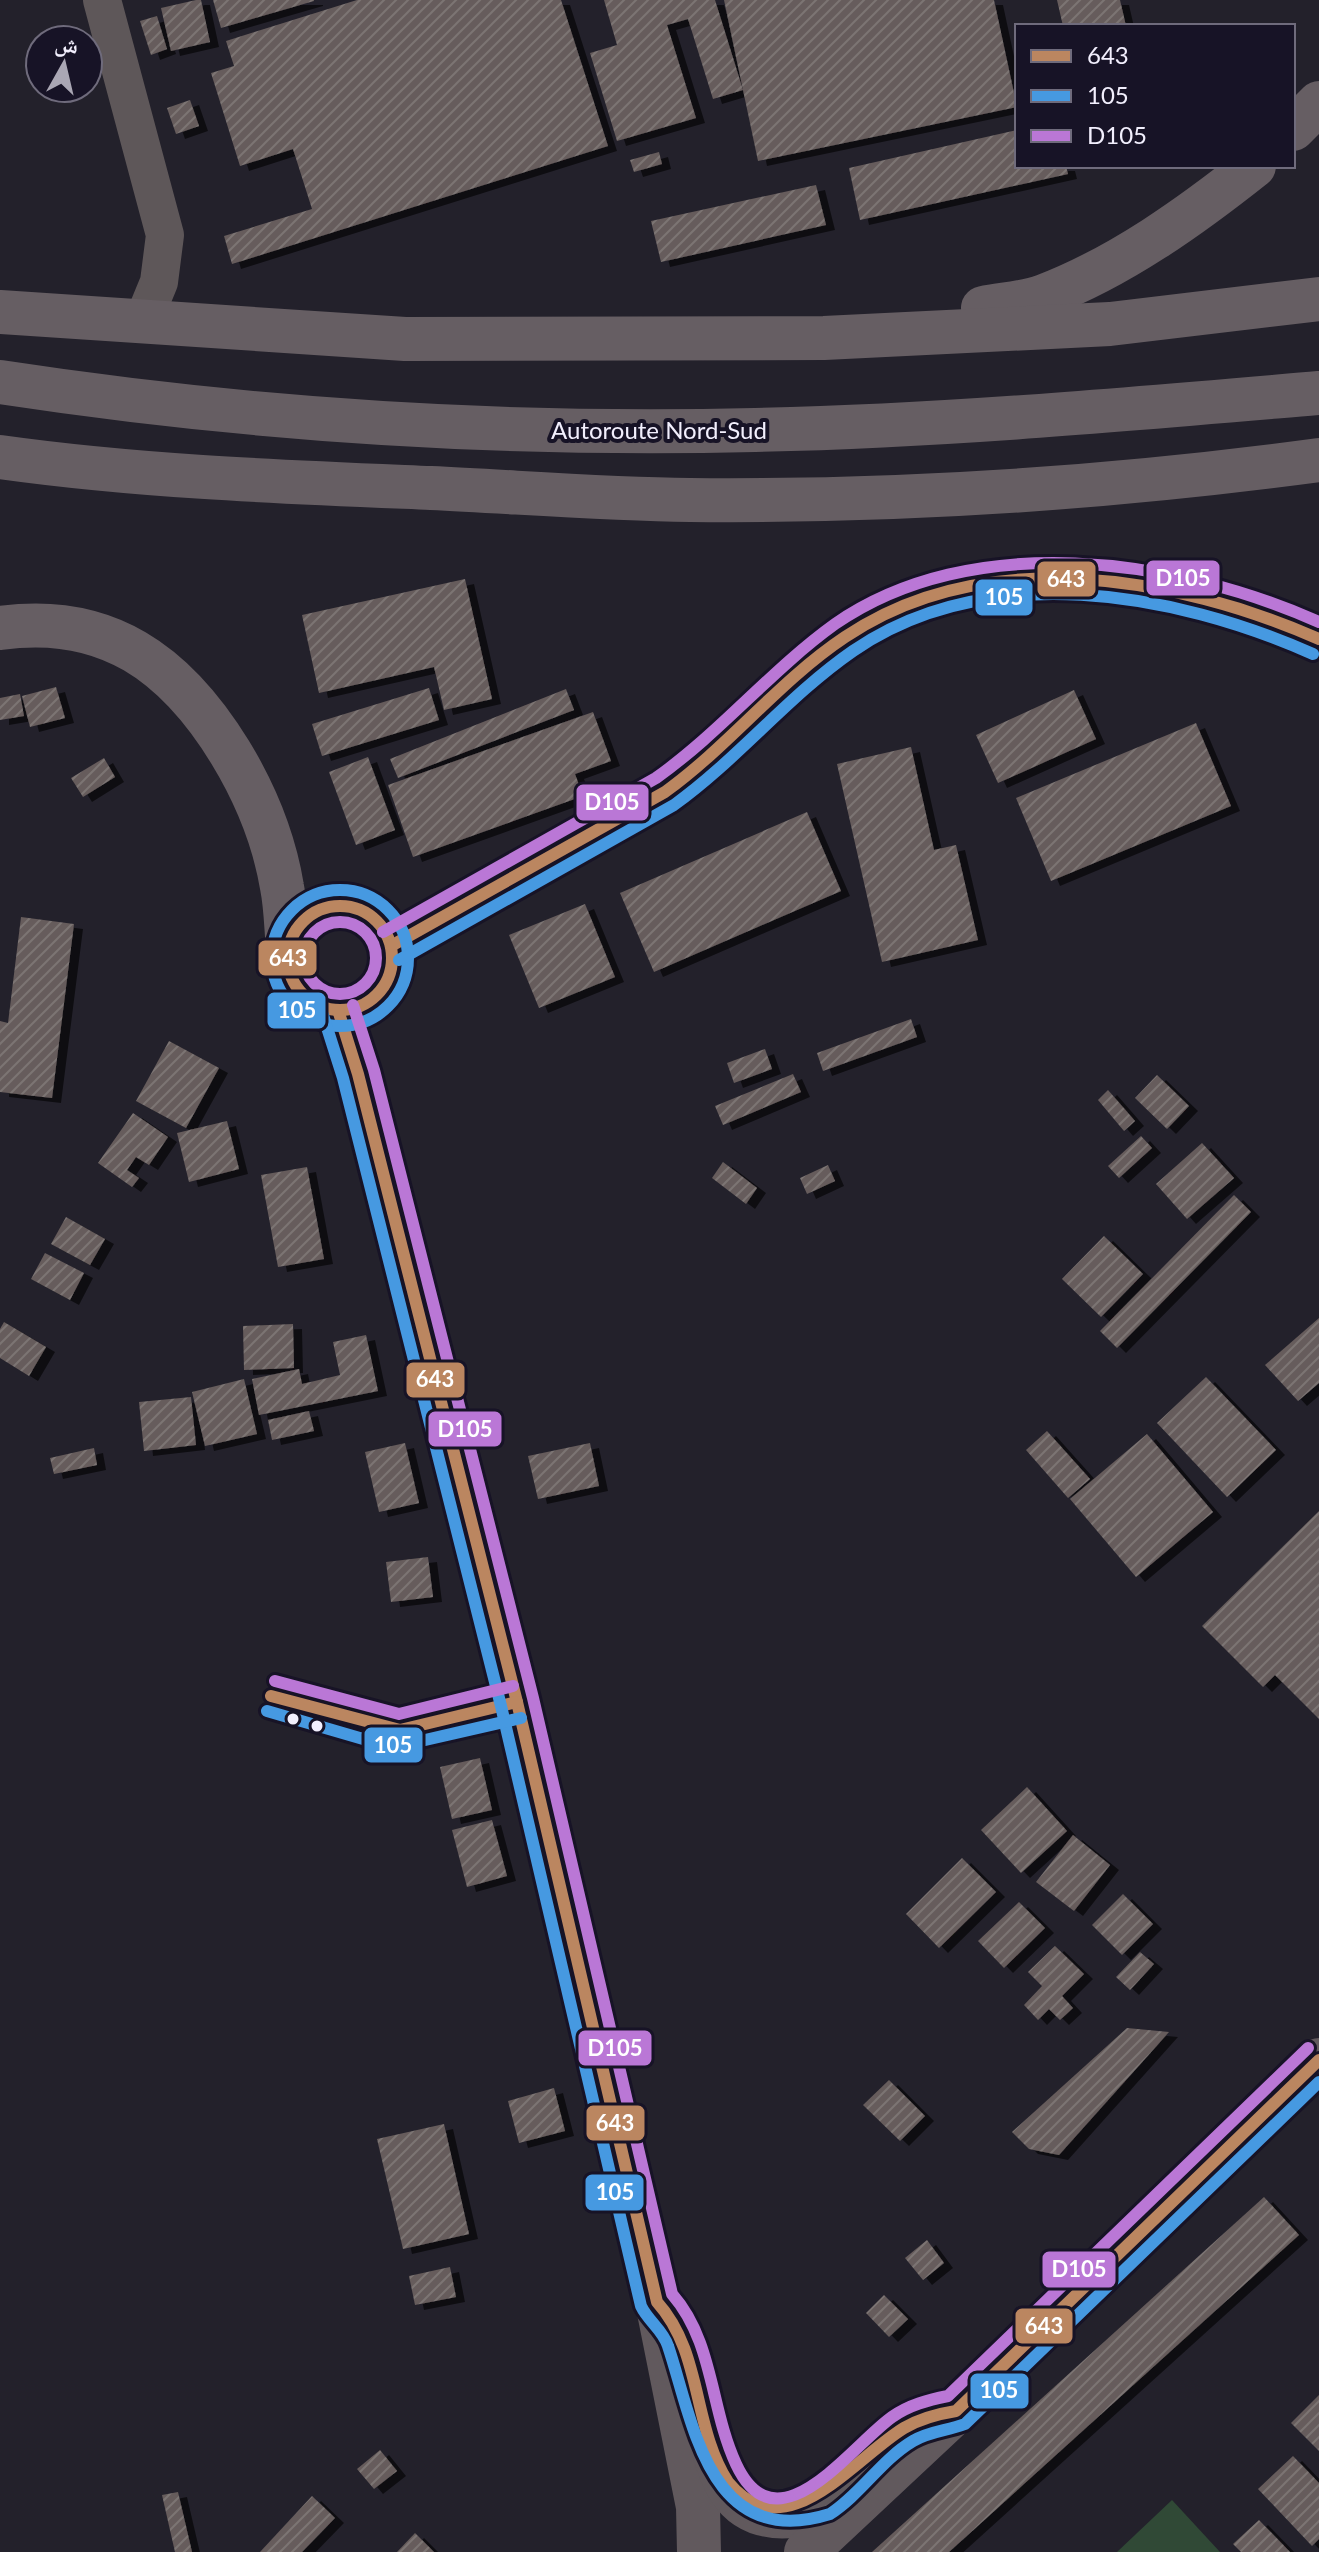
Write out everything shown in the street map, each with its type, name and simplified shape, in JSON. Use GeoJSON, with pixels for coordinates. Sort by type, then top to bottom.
{"type":"FeatureCollection","features":[{"type":"Feature","properties":{"kind":"highway"},"geometry":{"type":"LineString","coordinates":[[1295,127],[1319,103]]}},
{"type":"Feature","properties":{"kind":"highway"},"geometry":{"type":"LineString","coordinates":[[824,338],[1043,296],[1119,259],[1197,211],[1251,168]]}},
{"type":"Feature","properties":{"kind":"highway"},"geometry":{"type":"LineString","coordinates":[[0,312],[405,339],[824,338],[1110,324],[1319,299]]}},
{"type":"Feature","properties":{"kind":"highway","name":"Autoroute Nord-Sud"},"geometry":{"type":"LineString","coordinates":[[0,382],[283,415],[494,428],[738,430],[1012,419],[1319,393]]}},
{"type":"Feature","properties":{"kind":"highway"},"geometry":{"type":"LineString","coordinates":[[0,457],[74,467],[267,481],[689,500],[921,494],[1159,482],[1319,460]]}},
{"type":"Feature","properties":{"kind":"highway"},"geometry":{"type":"LineString","coordinates":[[0,628],[59,624],[89,631],[145,656],[192,696],[251,788],[282,887],[288,948]]}},
{"type":"Feature","properties":{"kind":"main road"},"geometry":{"type":"LineString","coordinates":[[391,946],[636,811],[720,749],[817,657],[851,633],[926,598],[1004,582],[1045,580],[1131,585],[1223,602],[1319,639]]}},
{"type":"Feature","properties":{"kind":"main road"},"geometry":{"type":"LineString","coordinates":[[354,907],[371,916],[384,929],[391,946],[388,980],[378,994],[353,1009],[321,1007],[305,997],[294,983],[288,966],[288,948],[300,924],[322,908],[354,907]]}},
{"type":"Feature","properties":{"kind":"main road"},"geometry":{"type":"LineString","coordinates":[[338,1010],[517,1702],[657,2302],[698,2507],[699,2552]]}},
{"type":"Feature","properties":{"kind":"main road"},"geometry":{"type":"LineString","coordinates":[[806,2552],[1319,2060]]}},
{"type":"Feature","properties":{"kind":"main road"},"geometry":{"type":"LineString","coordinates":[[657,2302],[683,2340],[722,2476],[733,2497],[752,2511],[775,2517],[798,2514],[818,2502],[898,2429],[925,2415],[956,2411]]}},
{"type":"Feature","properties":{"kind":"street"},"geometry":{"type":"LineString","coordinates":[[102,0],[165,235],[162,271],[143,321]]}},
{"type":"Feature","properties":{"kind":"green space"},"geometry":{"type":"Polygon","coordinates":[[[1172,2500],[1220,2552],[1117,2552],[1172,2500]]]}},
{"type":"Feature","properties":{"kind":"building"},"geometry":{"type":"Polygon","coordinates":[[[201,0],[210,42],[171,51],[161,8],[201,0]]]}},
{"type":"Feature","properties":{"kind":"building"},"geometry":{"type":"Polygon","coordinates":[[[213,0],[314,0],[314,1],[221,28],[213,0]]]}},
{"type":"Feature","properties":{"kind":"building"},"geometry":{"type":"Polygon","coordinates":[[[357,0],[561,0],[608,146],[232,264],[224,236],[312,209],[293,149],[240,166],[211,73],[234,66],[226,41],[357,0]]]}},
{"type":"Feature","properties":{"kind":"building"},"geometry":{"type":"Polygon","coordinates":[[[604,0],[715,0],[743,90],[713,99],[688,19],[667,25],[696,118],[617,141],[590,53],[617,45],[604,0]]]}},
{"type":"Feature","properties":{"kind":"building"},"geometry":{"type":"Polygon","coordinates":[[[724,0],[994,0],[1015,107],[758,161],[724,0]]]}},
{"type":"Feature","properties":{"kind":"building"},"geometry":{"type":"Polygon","coordinates":[[[1057,0],[1120,0],[1126,24],[1063,24],[1057,0]]]}},
{"type":"Feature","properties":{"kind":"building"},"geometry":{"type":"Polygon","coordinates":[[[157,16],[167,49],[151,55],[140,21],[157,16]]]}},
{"type":"Feature","properties":{"kind":"building"},"geometry":{"type":"Polygon","coordinates":[[[190,100],[199,126],[176,134],[167,108],[190,100]]]}},
{"type":"Feature","properties":{"kind":"building"},"geometry":{"type":"Polygon","coordinates":[[[1015,130],[1015,168],[1066,168],[1068,174],[860,220],[849,168],[1015,130]]]}},
{"type":"Feature","properties":{"kind":"building"},"geometry":{"type":"Polygon","coordinates":[[[659,152],[662,164],[634,172],[630,160],[659,152]]]}},
{"type":"Feature","properties":{"kind":"building"},"geometry":{"type":"Polygon","coordinates":[[[816,185],[826,225],[661,262],[651,221],[816,185]]]}},
{"type":"Feature","properties":{"kind":"building"},"geometry":{"type":"Polygon","coordinates":[[[465,579],[492,699],[444,710],[434,667],[319,693],[302,615],[465,579]]]}},
{"type":"Feature","properties":{"kind":"building"},"geometry":{"type":"Polygon","coordinates":[[[56,687],[65,718],[30,727],[22,696],[56,687]]]}},
{"type":"Feature","properties":{"kind":"building"},"geometry":{"type":"Polygon","coordinates":[[[429,688],[439,720],[322,756],[312,724],[429,688]]]}},
{"type":"Feature","properties":{"kind":"building"},"geometry":{"type":"Polygon","coordinates":[[[566,689],[574,710],[398,778],[390,759],[566,689]]]}},
{"type":"Feature","properties":{"kind":"building"},"geometry":{"type":"Polygon","coordinates":[[[1074,690],[1096,739],[998,783],[976,735],[1074,690]]]}},
{"type":"Feature","properties":{"kind":"building"},"geometry":{"type":"Polygon","coordinates":[[[20,694],[24,716],[0,720],[0,698],[20,694]]]}},
{"type":"Feature","properties":{"kind":"building"},"geometry":{"type":"Polygon","coordinates":[[[593,712],[611,761],[575,774],[583,796],[413,857],[388,785],[593,712]]]}},
{"type":"Feature","properties":{"kind":"building"},"geometry":{"type":"Polygon","coordinates":[[[1196,723],[1231,806],[1051,881],[1016,798],[1196,723]]]}},
{"type":"Feature","properties":{"kind":"building"},"geometry":{"type":"Polygon","coordinates":[[[911,747],[934,850],[956,845],[978,940],[882,962],[837,764],[911,747]]]}},
{"type":"Feature","properties":{"kind":"building"},"geometry":{"type":"Polygon","coordinates":[[[368,757],[395,830],[356,845],[329,772],[368,757]]]}},
{"type":"Feature","properties":{"kind":"building"},"geometry":{"type":"Polygon","coordinates":[[[104,758],[115,777],[83,797],[71,778],[104,758]]]}},
{"type":"Feature","properties":{"kind":"building"},"geometry":{"type":"Polygon","coordinates":[[[807,812],[841,891],[654,972],[620,893],[807,812]]]}},
{"type":"Feature","properties":{"kind":"building"},"geometry":{"type":"Polygon","coordinates":[[[585,904],[615,977],[539,1008],[509,935],[585,904]]]}},
{"type":"Feature","properties":{"kind":"building"},"geometry":{"type":"Polygon","coordinates":[[[21,917],[74,924],[52,1098],[0,1092],[0,1021],[8,1023],[21,917]]]}},
{"type":"Feature","properties":{"kind":"building"},"geometry":{"type":"Polygon","coordinates":[[[911,1019],[917,1037],[823,1071],[817,1053],[911,1019]]]}},
{"type":"Feature","properties":{"kind":"building"},"geometry":{"type":"Polygon","coordinates":[[[169,1041],[219,1068],[186,1128],[136,1101],[169,1041]]]}},
{"type":"Feature","properties":{"kind":"building"},"geometry":{"type":"Polygon","coordinates":[[[765,1049],[772,1069],[734,1083],[727,1063],[765,1049]]]}},
{"type":"Feature","properties":{"kind":"building"},"geometry":{"type":"Polygon","coordinates":[[[793,1074],[801,1092],[723,1125],[715,1106],[793,1074]]]}},
{"type":"Feature","properties":{"kind":"building"},"geometry":{"type":"Polygon","coordinates":[[[1157,1075],[1189,1106],[1167,1129],[1135,1098],[1157,1075]]]}},
{"type":"Feature","properties":{"kind":"building"},"geometry":{"type":"Polygon","coordinates":[[[1108,1090],[1135,1121],[1124,1131],[1098,1100],[1108,1090]]]}},
{"type":"Feature","properties":{"kind":"building"},"geometry":{"type":"Polygon","coordinates":[[[133,1113],[168,1137],[149,1165],[136,1157],[127,1170],[139,1178],[132,1187],[98,1163],[133,1113]]]}},
{"type":"Feature","properties":{"kind":"building"},"geometry":{"type":"Polygon","coordinates":[[[227,1121],[239,1169],[189,1182],[177,1133],[227,1121]]]}},
{"type":"Feature","properties":{"kind":"building"},"geometry":{"type":"Polygon","coordinates":[[[1141,1136],[1152,1148],[1119,1178],[1108,1166],[1141,1136]]]}},
{"type":"Feature","properties":{"kind":"building"},"geometry":{"type":"Polygon","coordinates":[[[1202,1143],[1234,1178],[1187,1219],[1156,1184],[1202,1143]]]}},
{"type":"Feature","properties":{"kind":"building"},"geometry":{"type":"Polygon","coordinates":[[[723,1162],[757,1188],[746,1204],[712,1178],[723,1162]]]}},
{"type":"Feature","properties":{"kind":"building"},"geometry":{"type":"Polygon","coordinates":[[[828,1165],[835,1181],[807,1194],[800,1178],[828,1165]]]}},
{"type":"Feature","properties":{"kind":"building"},"geometry":{"type":"Polygon","coordinates":[[[307,1167],[324,1259],[278,1267],[261,1175],[307,1167]]]}},
{"type":"Feature","properties":{"kind":"building"},"geometry":{"type":"Polygon","coordinates":[[[1234,1195],[1251,1212],[1117,1348],[1100,1331],[1234,1195]]]}},
{"type":"Feature","properties":{"kind":"building"},"geometry":{"type":"Polygon","coordinates":[[[66,1217],[105,1239],[90,1265],[51,1244],[66,1217]]]}},
{"type":"Feature","properties":{"kind":"building"},"geometry":{"type":"Polygon","coordinates":[[[1104,1236],[1143,1274],[1101,1317],[1062,1279],[1104,1236]]]}},
{"type":"Feature","properties":{"kind":"building"},"geometry":{"type":"Polygon","coordinates":[[[45,1253],[84,1273],[70,1300],[31,1279],[45,1253]]]}},
{"type":"Feature","properties":{"kind":"building"},"geometry":{"type":"Polygon","coordinates":[[[1319,1318],[1319,1383],[1298,1401],[1265,1365],[1319,1318]]]}},
{"type":"Feature","properties":{"kind":"building"},"geometry":{"type":"Polygon","coordinates":[[[4,1322],[46,1347],[29,1376],[0,1358],[0,1329],[4,1322]]]}},
{"type":"Feature","properties":{"kind":"building"},"geometry":{"type":"Polygon","coordinates":[[[293,1324],[294,1368],[244,1370],[243,1326],[293,1324]]]}},
{"type":"Feature","properties":{"kind":"building"},"geometry":{"type":"Polygon","coordinates":[[[366,1335],[378,1391],[259,1415],[252,1379],[299,1369],[302,1384],[340,1375],[333,1342],[366,1335]]]}},
{"type":"Feature","properties":{"kind":"building"},"geometry":{"type":"Polygon","coordinates":[[[1206,1377],[1276,1450],[1227,1497],[1157,1423],[1206,1377]]]}},
{"type":"Feature","properties":{"kind":"building"},"geometry":{"type":"Polygon","coordinates":[[[244,1379],[257,1434],[205,1446],[192,1392],[244,1379]]]}},
{"type":"Feature","properties":{"kind":"building"},"geometry":{"type":"Polygon","coordinates":[[[191,1397],[196,1445],[144,1451],[139,1402],[191,1397]]]}},
{"type":"Feature","properties":{"kind":"building"},"geometry":{"type":"Polygon","coordinates":[[[309,1411],[314,1431],[272,1440],[268,1420],[309,1411]]]}},
{"type":"Feature","properties":{"kind":"building"},"geometry":{"type":"Polygon","coordinates":[[[1047,1431],[1090,1479],[1068,1498],[1026,1450],[1047,1431]]]}},
{"type":"Feature","properties":{"kind":"building"},"geometry":{"type":"Polygon","coordinates":[[[1147,1434],[1213,1512],[1136,1577],[1070,1499],[1147,1434]]]}},
{"type":"Feature","properties":{"kind":"building"},"geometry":{"type":"Polygon","coordinates":[[[405,1443],[419,1503],[379,1512],[365,1452],[405,1443]]]}},
{"type":"Feature","properties":{"kind":"building"},"geometry":{"type":"Polygon","coordinates":[[[590,1443],[599,1486],[538,1499],[528,1456],[590,1443]]]}},
{"type":"Feature","properties":{"kind":"building"},"geometry":{"type":"Polygon","coordinates":[[[94,1448],[97,1465],[54,1474],[50,1458],[94,1448]]]}},
{"type":"Feature","properties":{"kind":"building"},"geometry":{"type":"Polygon","coordinates":[[[1319,1511],[1319,1719],[1275,1675],[1263,1687],[1202,1626],[1319,1511]]]}},
{"type":"Feature","properties":{"kind":"building"},"geometry":{"type":"Polygon","coordinates":[[[428,1557],[433,1597],[391,1602],[386,1562],[428,1557]]]}},
{"type":"Feature","properties":{"kind":"building"},"geometry":{"type":"Polygon","coordinates":[[[480,1758],[492,1810],[452,1819],[440,1767],[480,1758]]]}},
{"type":"Feature","properties":{"kind":"building"},"geometry":{"type":"Polygon","coordinates":[[[1027,1787],[1067,1831],[1021,1873],[981,1830],[1027,1787]]]}},
{"type":"Feature","properties":{"kind":"building"},"geometry":{"type":"Polygon","coordinates":[[[492,1820],[507,1876],[467,1887],[452,1830],[492,1820]]]}},
{"type":"Feature","properties":{"kind":"building"},"geometry":{"type":"Polygon","coordinates":[[[1073,1835],[1110,1865],[1074,1911],[1036,1882],[1073,1835]]]}},
{"type":"Feature","properties":{"kind":"building"},"geometry":{"type":"Polygon","coordinates":[[[962,1858],[996,1892],[939,1948],[906,1914],[962,1858]]]}},
{"type":"Feature","properties":{"kind":"building"},"geometry":{"type":"Polygon","coordinates":[[[1123,1894],[1153,1924],[1122,1955],[1092,1925],[1123,1894]]]}},
{"type":"Feature","properties":{"kind":"building"},"geometry":{"type":"Polygon","coordinates":[[[1019,1902],[1045,1928],[1004,1968],[978,1941],[1019,1902]]]}},
{"type":"Feature","properties":{"kind":"building"},"geometry":{"type":"Polygon","coordinates":[[[1055,1946],[1084,1974],[1062,1996],[1073,2008],[1060,2020],[1049,2009],[1038,2020],[1024,2005],[1042,1986],[1028,1972],[1055,1946]]]}},
{"type":"Feature","properties":{"kind":"building"},"geometry":{"type":"Polygon","coordinates":[[[1140,1952],[1154,1964],[1130,1990],[1116,1977],[1140,1952]]]}},
{"type":"Feature","properties":{"kind":"building"},"geometry":{"type":"Polygon","coordinates":[[[1127,2028],[1169,2032],[1059,2155],[1029,2149],[1012,2132],[1127,2028]]]}},
{"type":"Feature","properties":{"kind":"building"},"geometry":{"type":"Polygon","coordinates":[[[889,2080],[925,2116],[900,2141],[863,2105],[889,2080]]]}},
{"type":"Feature","properties":{"kind":"building"},"geometry":{"type":"Polygon","coordinates":[[[554,2088],[565,2131],[519,2143],[508,2101],[554,2088]]]}},
{"type":"Feature","properties":{"kind":"building"},"geometry":{"type":"Polygon","coordinates":[[[444,2124],[469,2234],[403,2249],[377,2139],[444,2124]]]}},
{"type":"Feature","properties":{"kind":"building"},"geometry":{"type":"Polygon","coordinates":[[[1264,2197],[1299,2235],[949,2552],[872,2552],[1264,2197]]]}},
{"type":"Feature","properties":{"kind":"building"},"geometry":{"type":"Polygon","coordinates":[[[927,2240],[944,2263],[923,2280],[905,2258],[927,2240]]]}},
{"type":"Feature","properties":{"kind":"building"},"geometry":{"type":"Polygon","coordinates":[[[450,2267],[456,2297],[415,2305],[409,2276],[450,2267]]]}},
{"type":"Feature","properties":{"kind":"building"},"geometry":{"type":"Polygon","coordinates":[[[884,2295],[908,2319],[889,2337],[866,2313],[884,2295]]]}},
{"type":"Feature","properties":{"kind":"building"},"geometry":{"type":"Polygon","coordinates":[[[1319,2395],[1319,2451],[1291,2423],[1319,2395]]]}},
{"type":"Feature","properties":{"kind":"building"},"geometry":{"type":"Polygon","coordinates":[[[380,2450],[397,2471],[374,2489],[357,2469],[380,2450]]]}},
{"type":"Feature","properties":{"kind":"building"},"geometry":{"type":"Polygon","coordinates":[[[1293,2456],[1319,2483],[1319,2539],[1312,2546],[1258,2489],[1293,2456]]]}},
{"type":"Feature","properties":{"kind":"building"},"geometry":{"type":"Polygon","coordinates":[[[178,2492],[192,2552],[175,2552],[162,2495],[178,2492]]]}},
{"type":"Feature","properties":{"kind":"building"},"geometry":{"type":"Polygon","coordinates":[[[312,2496],[335,2518],[302,2552],[260,2552],[312,2496]]]}},
{"type":"Feature","properties":{"kind":"building"},"geometry":{"type":"Polygon","coordinates":[[[1259,2520],[1290,2552],[1241,2552],[1233,2544],[1259,2520]]]}},
{"type":"Feature","properties":{"kind":"building"},"geometry":{"type":"Polygon","coordinates":[[[415,2533],[434,2552],[397,2552],[415,2533]]]}},
{"type":"Feature","properties":{"kind":"transit line","name":"D105"},"geometry":{"type":"LineString","coordinates":[[383,932],[656,778],[812,642],[835,624],[889,594],[948,575],[1011,565],[1075,563],[1139,569],[1202,582],[1263,600],[1319,622]]}},
{"type":"Feature","properties":{"kind":"transit line","name":"643"},"geometry":{"type":"LineString","coordinates":[[391,946],[665,792],[689,774],[821,654],[845,637],[899,608],[958,589],[1018,580],[1080,579],[1143,586],[1204,599],[1319,639]]}},
{"type":"Feature","properties":{"kind":"transit line","name":"105"},"geometry":{"type":"LineString","coordinates":[[399,960],[674,805],[720,768],[829,669],[853,651],[906,622],[962,604],[1021,595],[1081,595],[1142,602],[1201,614],[1259,632],[1313,654]]}},
{"type":"Feature","properties":{"kind":"transit line","name":"105"},"geometry":{"type":"LineString","coordinates":[[340,890],[366,895],[388,910],[403,932],[408,958],[403,984],[388,1006],[366,1021],[340,1026],[314,1021],[292,1006],[277,984],[272,958],[277,932],[292,910],[314,895],[340,890]]}},
{"type":"Feature","properties":{"kind":"transit line","name":"643"},"geometry":{"type":"LineString","coordinates":[[340,906],[360,910],[377,921],[388,938],[392,958],[388,978],[377,995],[360,1006],[340,1010],[320,1006],[303,995],[292,978],[288,958],[292,938],[303,921],[320,910],[340,906]]}},
{"type":"Feature","properties":{"kind":"transit line","name":"D105"},"geometry":{"type":"LineString","coordinates":[[340,922],[366,932],[376,958],[366,984],[340,994],[314,984],[304,958],[314,932],[340,922]]}},
{"type":"Feature","properties":{"kind":"transit line","name":"D105"},"geometry":{"type":"LineString","coordinates":[[353,1005],[374,1070],[533,1698],[672,2294],[696,2333],[728,2443],[736,2464],[753,2488],[772,2498],[792,2496],[814,2485],[898,2413],[948,2396],[1308,2048]]}},
{"type":"Feature","properties":{"kind":"transit line","name":"643"},"geometry":{"type":"LineString","coordinates":[[338,1010],[358,1074],[517,1702],[657,2302],[672,2322],[682,2344],[708,2437],[728,2482],[750,2501],[772,2507],[795,2504],[841,2477],[904,2428],[929,2417],[956,2411],[1319,2060]]}},
{"type":"Feature","properties":{"kind":"transit line","name":"105"},"geometry":{"type":"LineString","coordinates":[[323,1015],[343,1078],[501,1706],[641,2306],[666,2340],[698,2442],[713,2472],[732,2497],[757,2514],[789,2521],[830,2514],[913,2441],[965,2424],[1319,2082]]}},
{"type":"Feature","properties":{"kind":"transit line","name":"D105"},"geometry":{"type":"LineString","coordinates":[[275,1681],[399,1714],[513,1686]]}},
{"type":"Feature","properties":{"kind":"transit line","name":"643"},"geometry":{"type":"LineString","coordinates":[[271,1696],[400,1730],[517,1702]]}},
{"type":"Feature","properties":{"kind":"transit line","name":"105"},"geometry":{"type":"LineString","coordinates":[[267,1711],[370,1741],[399,1746],[521,1718]]}}]}
